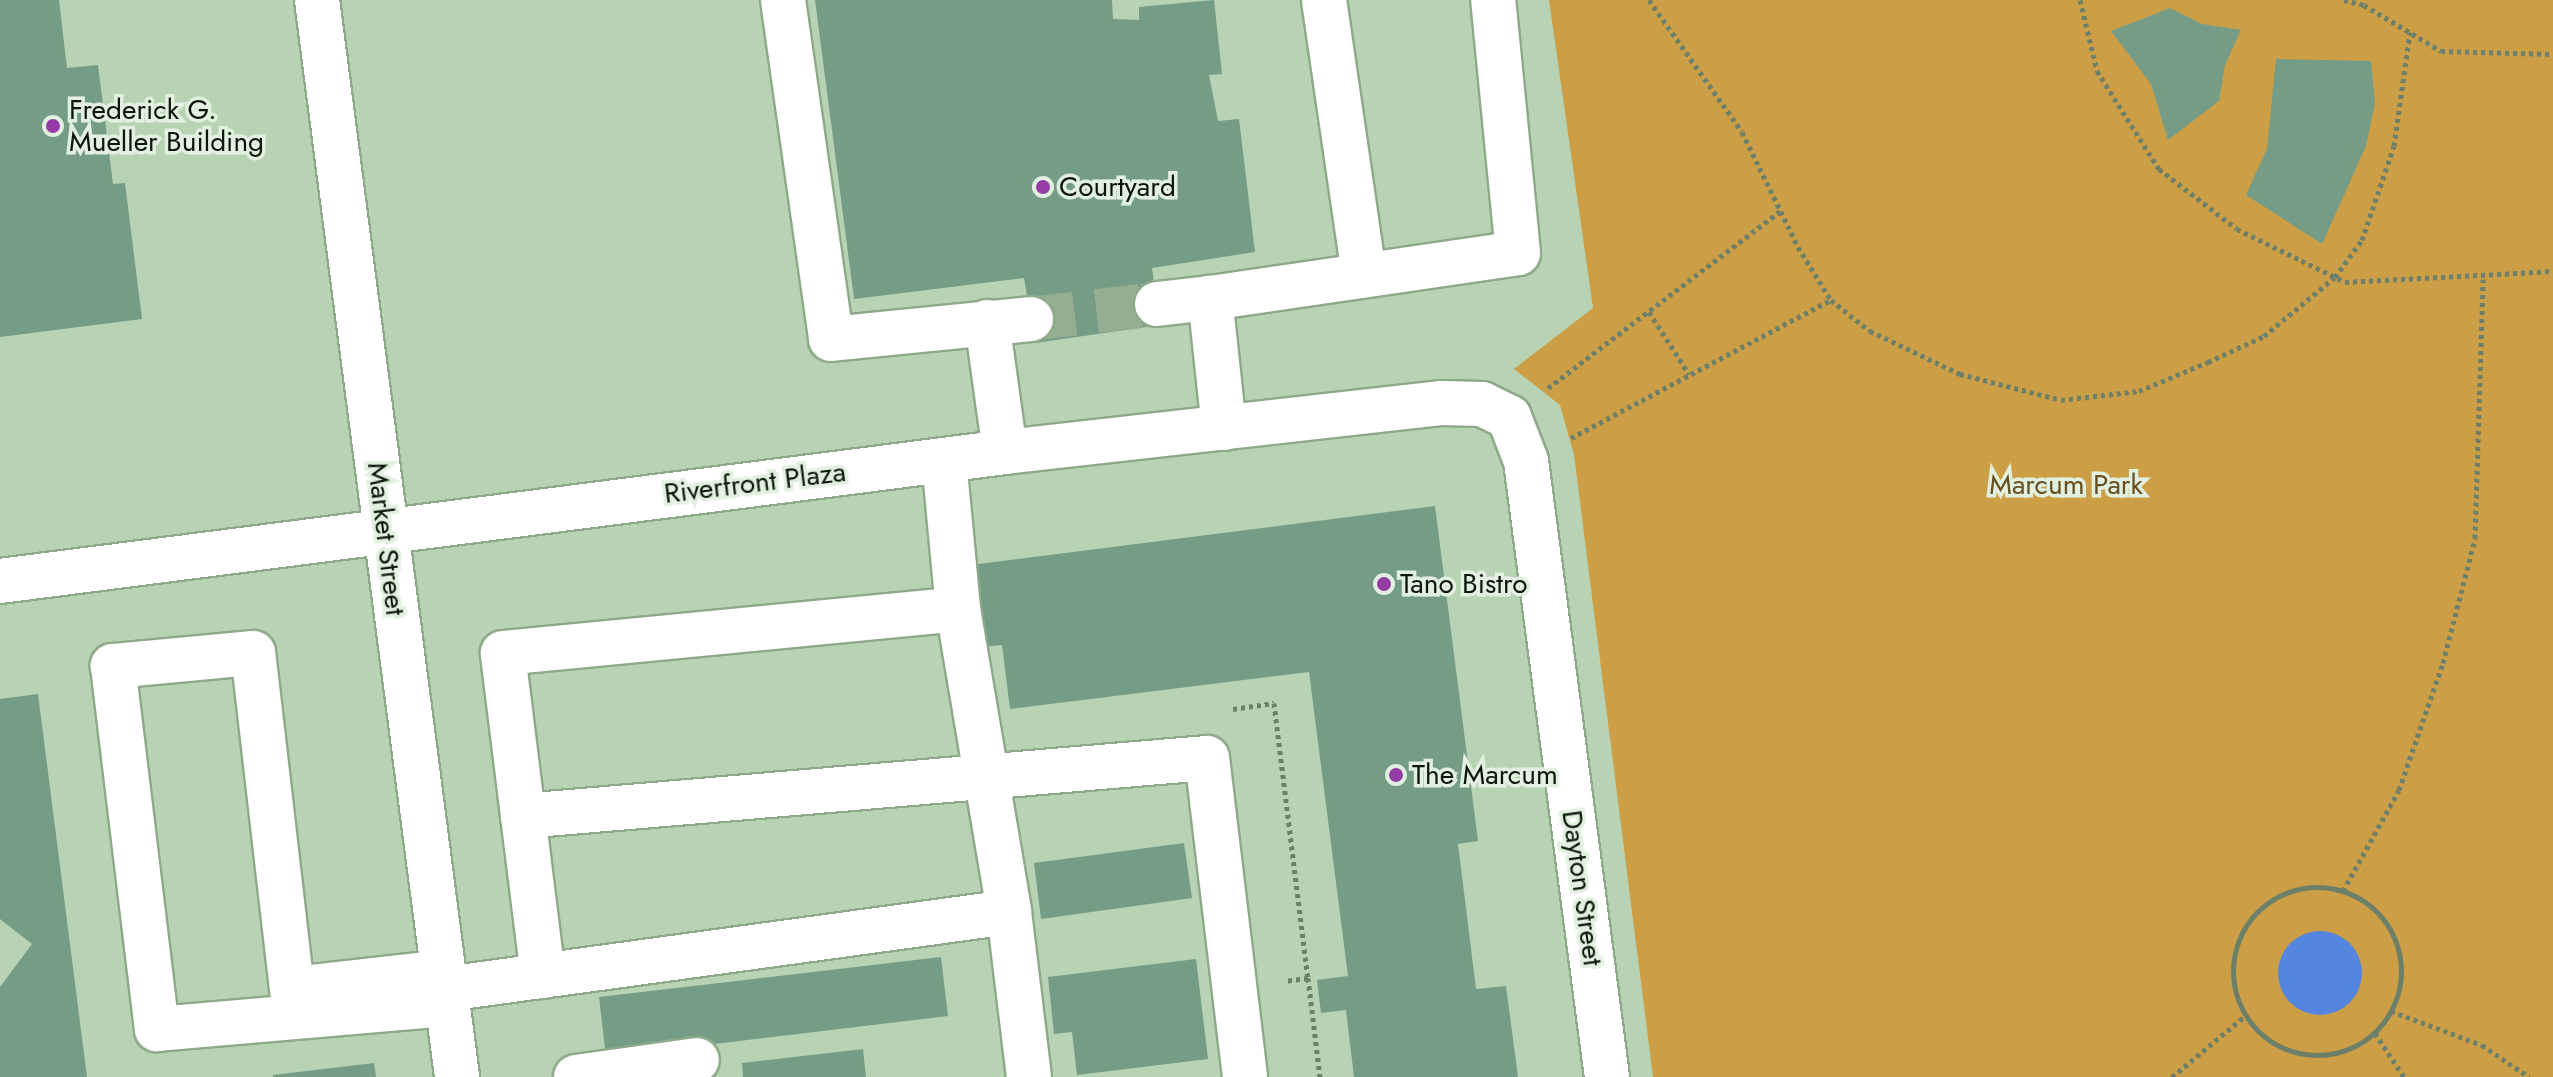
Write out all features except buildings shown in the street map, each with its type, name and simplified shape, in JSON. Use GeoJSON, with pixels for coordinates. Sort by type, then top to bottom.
{"type":"FeatureCollection","features":[{"type":"Feature","properties":{"kind":"street","name":"Market Street"},"geometry":{"type":"LineString","coordinates":[[317,0],[457,1077]]}},
{"type":"Feature","properties":{"kind":"street"},"geometry":{"type":"LineString","coordinates":[[783,0],[831,339],[1031,319]]}},
{"type":"Feature","properties":{"kind":"street"},"geometry":{"type":"LineString","coordinates":[[1324,0],[1364,275]]}},
{"type":"Feature","properties":{"kind":"street"},"geometry":{"type":"LineString","coordinates":[[1157,304],[1518,253],[1493,0]]}},
{"type":"Feature","properties":{"kind":"street"},"geometry":{"type":"LineString","coordinates":[[1210,298],[1224,428]]}},
{"type":"Feature","properties":{"kind":"street"},"geometry":{"type":"LineString","coordinates":[[987,322],[1005,452]]}},
{"type":"Feature","properties":{"kind":"street","name":"Riverfront Plaza"},"geometry":{"type":"LineString","coordinates":[[0,581],[385,529],[1005,452],[1442,403],[1482,404],[1509,417]]}},
{"type":"Feature","properties":{"kind":"street","name":"Dayton Street"},"geometry":{"type":"LineString","coordinates":[[1509,417],[1526,461],[1607,1077]]}},
{"type":"Feature","properties":{"kind":"street"},"geometry":{"type":"LineString","coordinates":[[944,460],[958,609],[990,778],[1029,1077]]}},
{"type":"Feature","properties":{"kind":"street"},"geometry":{"type":"LineString","coordinates":[[543,976],[503,653],[958,609]]}},
{"type":"Feature","properties":{"kind":"street"},"geometry":{"type":"LineString","coordinates":[[446,988],[292,989],[253,653],[113,666],[157,1029],[1009,912]]}},
{"type":"Feature","properties":{"kind":"street"},"geometry":{"type":"LineString","coordinates":[[523,816],[1207,758],[1245,1077]]}},
{"type":"Feature","properties":{"kind":"street"},"geometry":{"type":"LineString","coordinates":[[576,1077],[697,1060]]}},
{"type":"Feature","properties":{"kind":"path"},"geometry":{"type":"LineString","coordinates":[[1649,0],[1742,132],[1780,211],[1831,300],[1870,331],[1960,374],[2061,400],[2139,391],[2222,355],[2264,336],[2335,277],[2362,240],[2394,146],[2410,32]]}},
{"type":"Feature","properties":{"kind":"path"},"geometry":{"type":"LineString","coordinates":[[2080,0],[2097,71],[2159,169],[2237,229],[2335,277],[2483,279],[2553,271]]}},
{"type":"Feature","properties":{"kind":"path"},"geometry":{"type":"LineString","coordinates":[[2344,0],[2441,51],[2553,54]]}},
{"type":"Feature","properties":{"kind":"path"},"geometry":{"type":"LineString","coordinates":[[1509,417],[1780,211]]}},
{"type":"Feature","properties":{"kind":"path"},"geometry":{"type":"LineString","coordinates":[[2343,891],[2399,790],[2443,663],[2475,538],[2483,279]]}},
{"type":"Feature","properties":{"kind":"path"},"geometry":{"type":"LineString","coordinates":[[1526,461],[1831,300]]}},
{"type":"Feature","properties":{"kind":"path"},"geometry":{"type":"LineString","coordinates":[[1649,312],[1689,374]]}},
{"type":"Feature","properties":{"kind":"path"},"geometry":{"type":"LineString","coordinates":[[1233,709],[1274,703],[1320,1077]]}},
{"type":"Feature","properties":{"kind":"path"},"geometry":{"type":"LineString","coordinates":[[2293,890],[2343,891],[2369,905],[2389,927],[2401,983],[2391,1011],[2375,1033],[2355,1047],[2306,1055],[2282,1049],[2245,1016],[2232,966],[2250,919],[2293,890]]}},
{"type":"Feature","properties":{"kind":"path"},"geometry":{"type":"LineString","coordinates":[[1235,985],[1308,978]]}},
{"type":"Feature","properties":{"kind":"path"},"geometry":{"type":"LineString","coordinates":[[2391,1011],[2482,1045],[2529,1077]]}},
{"type":"Feature","properties":{"kind":"path"},"geometry":{"type":"LineString","coordinates":[[2172,1077],[2245,1016]]}},
{"type":"Feature","properties":{"kind":"path"},"geometry":{"type":"LineString","coordinates":[[2375,1033],[2404,1077]]}},
{"type":"Feature","properties":{"kind":"green space","name":"Marcum Park"},"geometry":{"type":"Polygon","coordinates":[[[1549,0],[2553,0],[2553,1077],[1653,1077],[1574,455],[1560,405],[1514,369],[1593,308],[1549,0]]]}},
{"type":"Feature","properties":{"kind":"water"},"geometry":{"type":"Polygon","coordinates":[[[2320,931],[2336,934],[2350,943],[2359,957],[2362,973],[2359,989],[2350,1003],[2336,1012],[2320,1015],[2304,1012],[2290,1003],[2281,989],[2278,973],[2281,957],[2290,943],[2304,934],[2320,931]]]}},
{"type":"Feature","properties":{"kind":"tunnel"},"geometry":{"type":"LineString","coordinates":[[1031,319],[1157,304]]}},
{"type":"Feature","properties":{"kind":"place","name":"Frederick G. Mueller Building"},"geometry":{"type":"Point","coordinates":[53,126]}},
{"type":"Feature","properties":{"kind":"place","name":"Courtyard"},"geometry":{"type":"Point","coordinates":[1043,187]}},
{"type":"Feature","properties":{"kind":"place","name":"Tano Bistro"},"geometry":{"type":"Point","coordinates":[1384,584]}},
{"type":"Feature","properties":{"kind":"place","name":"The Marcum"},"geometry":{"type":"Point","coordinates":[1396,775]}}]}
